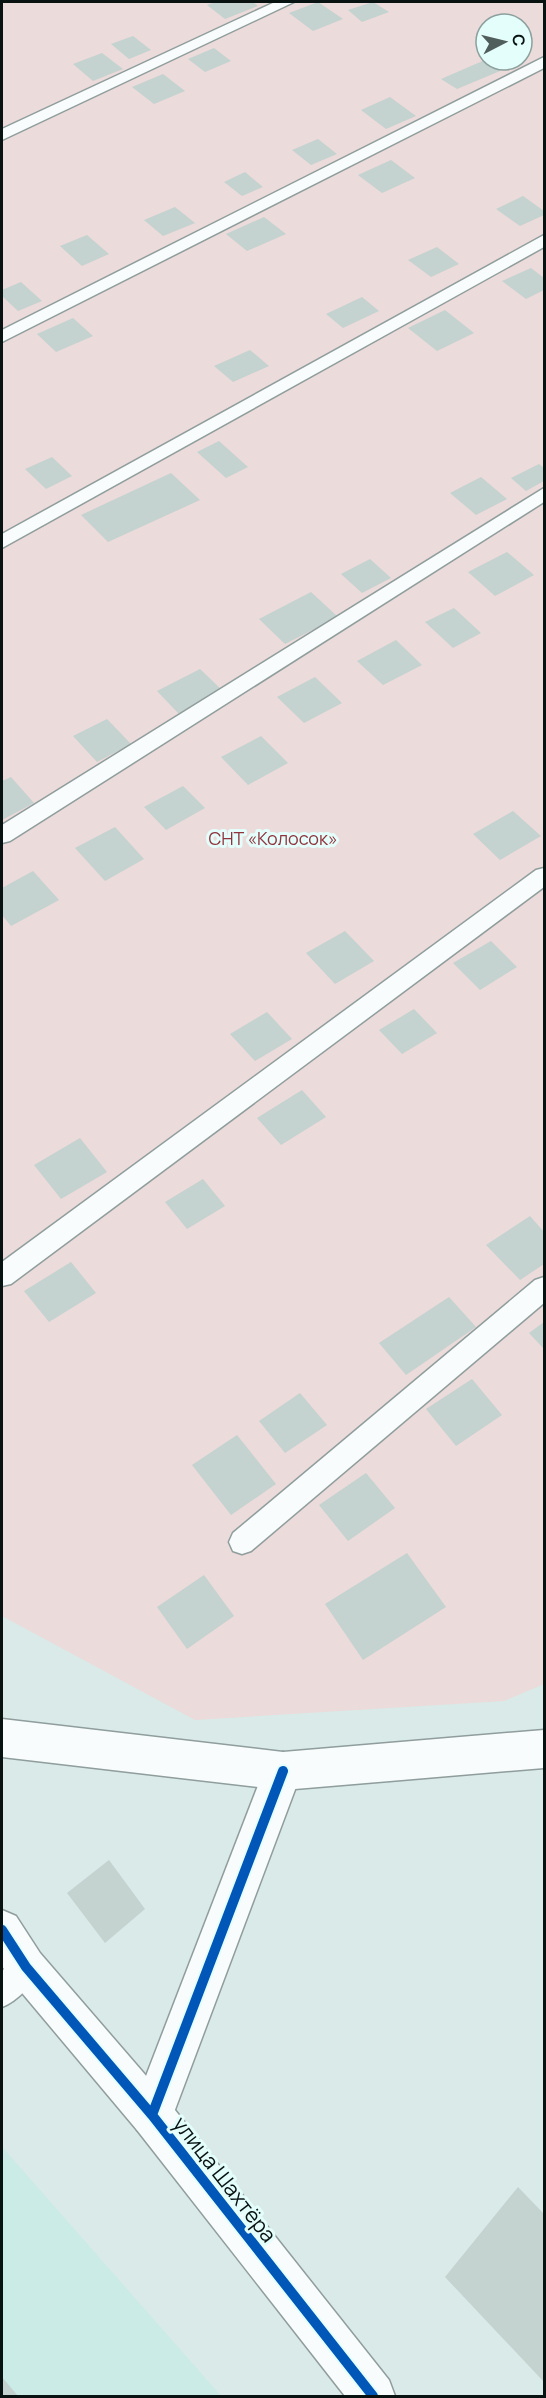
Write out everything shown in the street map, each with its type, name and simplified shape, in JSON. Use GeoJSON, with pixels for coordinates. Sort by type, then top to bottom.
{"type":"FeatureCollection","features":[{"type":"Feature","properties":{"kind":"street"},"geometry":{"type":"LineString","coordinates":[[2,1738],[284,1771],[544,1749]]}},
{"type":"Feature","properties":{"kind":"street"},"geometry":{"type":"LineString","coordinates":[[152,2115],[284,1771]]}},
{"type":"Feature","properties":{"kind":"street","name":"улица Шахтёра"},"geometry":{"type":"LineString","coordinates":[[2,1930],[14,1979],[152,2115],[373,2397]]}},
{"type":"Feature","properties":{"kind":"lane"},"geometry":{"type":"LineString","coordinates":[[2,135],[286,2]]}},
{"type":"Feature","properties":{"kind":"lane"},"geometry":{"type":"LineString","coordinates":[[2,337],[544,62]]}},
{"type":"Feature","properties":{"kind":"lane"},"geometry":{"type":"LineString","coordinates":[[2,542],[544,240]]}},
{"type":"Feature","properties":{"kind":"lane"},"geometry":{"type":"LineString","coordinates":[[2,835],[544,494]]}},
{"type":"Feature","properties":{"kind":"lane"},"geometry":{"type":"LineString","coordinates":[[2,1276],[544,876]]}},
{"type":"Feature","properties":{"kind":"lane"},"geometry":{"type":"LineString","coordinates":[[242,1542],[544,1288]]}},
{"type":"Feature","properties":{"kind":"shaded area"},"geometry":{"type":"Polygon","coordinates":[[[2,2147],[221,2396],[2,2396],[2,2147]]]}},
{"type":"Feature","properties":{"kind":"green space","name":"СНТ «Колосок»"},"geometry":{"type":"Polygon","coordinates":[[[2,2],[544,2],[544,1684],[504,1701],[195,1720],[2,1616],[2,2]]]}},
{"type":"Feature","properties":{"kind":"building"},"geometry":{"type":"Polygon","coordinates":[[[215,2],[253,2],[258,6],[225,19],[207,5],[215,2]]]}},
{"type":"Feature","properties":{"kind":"building"},"geometry":{"type":"Polygon","coordinates":[[[318,2],[343,19],[313,31],[289,13],[318,2]]]}},
{"type":"Feature","properties":{"kind":"building"},"geometry":{"type":"Polygon","coordinates":[[[373,2],[389,12],[362,22],[348,10],[373,2]]]}},
{"type":"Feature","properties":{"kind":"building"},"geometry":{"type":"Polygon","coordinates":[[[133,36],[151,50],[129,59],[111,44],[133,36]]]}},
{"type":"Feature","properties":{"kind":"building"},"geometry":{"type":"Polygon","coordinates":[[[214,48],[231,61],[205,72],[188,59],[214,48]]]}},
{"type":"Feature","properties":{"kind":"building"},"geometry":{"type":"Polygon","coordinates":[[[102,53],[123,69],[93,81],[73,64],[102,53]]]}},
{"type":"Feature","properties":{"kind":"building"},"geometry":{"type":"Polygon","coordinates":[[[474,65],[474,72],[498,72],[457,89],[441,79],[474,65]]]}},
{"type":"Feature","properties":{"kind":"building"},"geometry":{"type":"Polygon","coordinates":[[[163,74],[185,91],[154,104],[132,87],[163,74]]]}},
{"type":"Feature","properties":{"kind":"building"},"geometry":{"type":"Polygon","coordinates":[[[390,97],[416,116],[386,129],[361,110],[390,97]]]}},
{"type":"Feature","properties":{"kind":"building"},"geometry":{"type":"Polygon","coordinates":[[[318,139],[337,154],[311,165],[292,150],[318,139]]]}},
{"type":"Feature","properties":{"kind":"building"},"geometry":{"type":"Polygon","coordinates":[[[391,160],[415,178],[382,193],[358,175],[391,160]]]}},
{"type":"Feature","properties":{"kind":"building"},"geometry":{"type":"Polygon","coordinates":[[[245,172],[263,187],[242,196],[224,182],[245,172]]]}},
{"type":"Feature","properties":{"kind":"building"},"geometry":{"type":"Polygon","coordinates":[[[523,196],[544,211],[544,215],[520,226],[496,209],[523,196]]]}},
{"type":"Feature","properties":{"kind":"building"},"geometry":{"type":"Polygon","coordinates":[[[175,207],[195,223],[163,236],[144,220],[175,207]]]}},
{"type":"Feature","properties":{"kind":"building"},"geometry":{"type":"Polygon","coordinates":[[[264,217],[286,234],[247,251],[226,234],[264,217]]]}},
{"type":"Feature","properties":{"kind":"building"},"geometry":{"type":"Polygon","coordinates":[[[87,235],[109,254],[82,266],[60,246],[87,235]]]}},
{"type":"Feature","properties":{"kind":"building"},"geometry":{"type":"Polygon","coordinates":[[[437,247],[459,264],[431,277],[408,260],[437,247]]]}},
{"type":"Feature","properties":{"kind":"building"},"geometry":{"type":"Polygon","coordinates":[[[531,268],[544,278],[544,290],[526,299],[502,281],[531,268]]]}},
{"type":"Feature","properties":{"kind":"building"},"geometry":{"type":"Polygon","coordinates":[[[21,282],[42,301],[18,311],[2,296],[2,290],[21,282]]]}},
{"type":"Feature","properties":{"kind":"building"},"geometry":{"type":"Polygon","coordinates":[[[362,297],[379,311],[343,328],[326,314],[362,297]]]}},
{"type":"Feature","properties":{"kind":"building"},"geometry":{"type":"Polygon","coordinates":[[[445,310],[474,333],[437,351],[408,328],[445,310]]]}},
{"type":"Feature","properties":{"kind":"building"},"geometry":{"type":"Polygon","coordinates":[[[73,318],[93,336],[56,352],[37,334],[73,318]]]}},
{"type":"Feature","properties":{"kind":"building"},"geometry":{"type":"Polygon","coordinates":[[[250,350],[269,366],[233,382],[214,366],[250,350]]]}},
{"type":"Feature","properties":{"kind":"building"},"geometry":{"type":"Polygon","coordinates":[[[219,441],[248,467],[226,478],[197,452],[219,441]]]}},
{"type":"Feature","properties":{"kind":"building"},"geometry":{"type":"Polygon","coordinates":[[[52,457],[72,476],[46,489],[25,469],[52,457]]]}},
{"type":"Feature","properties":{"kind":"building"},"geometry":{"type":"Polygon","coordinates":[[[539,464],[544,468],[544,481],[526,491],[511,478],[539,464]]]}},
{"type":"Feature","properties":{"kind":"building"},"geometry":{"type":"Polygon","coordinates":[[[171,473],[200,500],[108,542],[81,515],[171,473]]]}},
{"type":"Feature","properties":{"kind":"building"},"geometry":{"type":"Polygon","coordinates":[[[481,477],[507,499],[476,515],[450,493],[481,477]]]}},
{"type":"Feature","properties":{"kind":"building"},"geometry":{"type":"Polygon","coordinates":[[[507,552],[534,575],[495,596],[468,572],[507,552]]]}},
{"type":"Feature","properties":{"kind":"building"},"geometry":{"type":"Polygon","coordinates":[[[370,559],[391,578],[362,593],[341,574],[370,559]]]}},
{"type":"Feature","properties":{"kind":"building"},"geometry":{"type":"Polygon","coordinates":[[[311,592],[338,617],[285,644],[259,619],[311,592]]]}},
{"type":"Feature","properties":{"kind":"building"},"geometry":{"type":"Polygon","coordinates":[[[454,608],[481,633],[453,648],[425,622],[454,608]]]}},
{"type":"Feature","properties":{"kind":"building"},"geometry":{"type":"Polygon","coordinates":[[[396,640],[422,665],[383,685],[357,661],[396,640]]]}},
{"type":"Feature","properties":{"kind":"building"},"geometry":{"type":"Polygon","coordinates":[[[200,669],[223,691],[179,714],[157,691],[200,669]]]}},
{"type":"Feature","properties":{"kind":"building"},"geometry":{"type":"Polygon","coordinates":[[[315,677],[342,703],[304,723],[277,697],[315,677]]]}},
{"type":"Feature","properties":{"kind":"building"},"geometry":{"type":"Polygon","coordinates":[[[107,719],[131,744],[97,762],[73,736],[107,719]]]}},
{"type":"Feature","properties":{"kind":"building"},"geometry":{"type":"Polygon","coordinates":[[[261,736],[288,763],[248,785],[221,757],[261,736]]]}},
{"type":"Feature","properties":{"kind":"building"},"geometry":{"type":"Polygon","coordinates":[[[11,777],[34,803],[2,820],[2,781],[11,777]]]}},
{"type":"Feature","properties":{"kind":"building"},"geometry":{"type":"Polygon","coordinates":[[[183,786],[205,808],[166,830],[144,807],[183,786]]]}},
{"type":"Feature","properties":{"kind":"building"},"geometry":{"type":"Polygon","coordinates":[[[513,811],[541,836],[500,860],[473,834],[513,811]]]}},
{"type":"Feature","properties":{"kind":"building"},"geometry":{"type":"Polygon","coordinates":[[[115,827],[144,859],[105,881],[75,848],[115,827]]]}},
{"type":"Feature","properties":{"kind":"building"},"geometry":{"type":"Polygon","coordinates":[[[33,871],[59,900],[11,926],[2,915],[2,888],[33,871]]]}},
{"type":"Feature","properties":{"kind":"building"},"geometry":{"type":"Polygon","coordinates":[[[345,931],[374,961],[335,984],[306,953],[345,931]]]}},
{"type":"Feature","properties":{"kind":"building"},"geometry":{"type":"Polygon","coordinates":[[[491,941],[517,967],[480,990],[453,963],[491,941]]]}},
{"type":"Feature","properties":{"kind":"building"},"geometry":{"type":"Polygon","coordinates":[[[414,1009],[437,1033],[402,1054],[379,1030],[414,1009]]]}},
{"type":"Feature","properties":{"kind":"building"},"geometry":{"type":"Polygon","coordinates":[[[267,1012],[292,1039],[255,1061],[230,1034],[267,1012]]]}},
{"type":"Feature","properties":{"kind":"building"},"geometry":{"type":"Polygon","coordinates":[[[302,1090],[326,1117],[281,1145],[257,1118],[302,1090]]]}},
{"type":"Feature","properties":{"kind":"building"},"geometry":{"type":"Polygon","coordinates":[[[80,1138],[107,1172],[61,1199],[34,1165],[80,1138]]]}},
{"type":"Feature","properties":{"kind":"building"},"geometry":{"type":"Polygon","coordinates":[[[203,1179],[225,1206],[187,1229],[165,1202],[203,1179]]]}},
{"type":"Feature","properties":{"kind":"building"},"geometry":{"type":"Polygon","coordinates":[[[530,1216],[544,1232],[544,1264],[520,1280],[486,1245],[530,1216]]]}},
{"type":"Feature","properties":{"kind":"building"},"geometry":{"type":"Polygon","coordinates":[[[71,1262],[96,1293],[49,1322],[24,1291],[71,1262]]]}},
{"type":"Feature","properties":{"kind":"building"},"geometry":{"type":"Polygon","coordinates":[[[449,1297],[476,1327],[406,1375],[379,1343],[449,1297]]]}},
{"type":"Feature","properties":{"kind":"building"},"geometry":{"type":"Polygon","coordinates":[[[544,1322],[544,1349],[529,1333],[544,1322]]]}},
{"type":"Feature","properties":{"kind":"building"},"geometry":{"type":"Polygon","coordinates":[[[472,1379],[502,1415],[456,1446],[426,1409],[472,1379]]]}},
{"type":"Feature","properties":{"kind":"building"},"geometry":{"type":"Polygon","coordinates":[[[300,1393],[327,1425],[285,1453],[259,1421],[300,1393]]]}},
{"type":"Feature","properties":{"kind":"building"},"geometry":{"type":"Polygon","coordinates":[[[237,1435],[276,1484],[231,1515],[192,1465],[237,1435]]]}},
{"type":"Feature","properties":{"kind":"building"},"geometry":{"type":"Polygon","coordinates":[[[366,1473],[395,1508],[348,1541],[319,1505],[366,1473]]]}},
{"type":"Feature","properties":{"kind":"building"},"geometry":{"type":"Polygon","coordinates":[[[407,1553],[446,1607],[363,1660],[325,1604],[407,1553]]]}},
{"type":"Feature","properties":{"kind":"building"},"geometry":{"type":"Polygon","coordinates":[[[204,1575],[234,1616],[187,1649],[157,1607],[204,1575]]]}},
{"type":"Feature","properties":{"kind":"building"},"geometry":{"type":"Polygon","coordinates":[[[109,1860],[145,1909],[105,1943],[67,1893],[109,1860]]]}},
{"type":"Feature","properties":{"kind":"building"},"geometry":{"type":"Polygon","coordinates":[[[518,2187],[544,2214],[544,2382],[445,2277],[518,2187]]]}},
{"type":"Feature","properties":{"kind":"building"},"geometry":{"type":"Polygon","coordinates":[[[2,2377],[18,2396],[2,2396],[2,2377]]]}},
{"type":"Feature","properties":{"kind":"cycle path"},"geometry":{"type":"LineString","coordinates":[[152,2115],[283,1771]]}},
{"type":"Feature","properties":{"kind":"cycle path"},"geometry":{"type":"LineString","coordinates":[[2,1930],[26,1967],[152,2115],[373,2396]]}}]}
